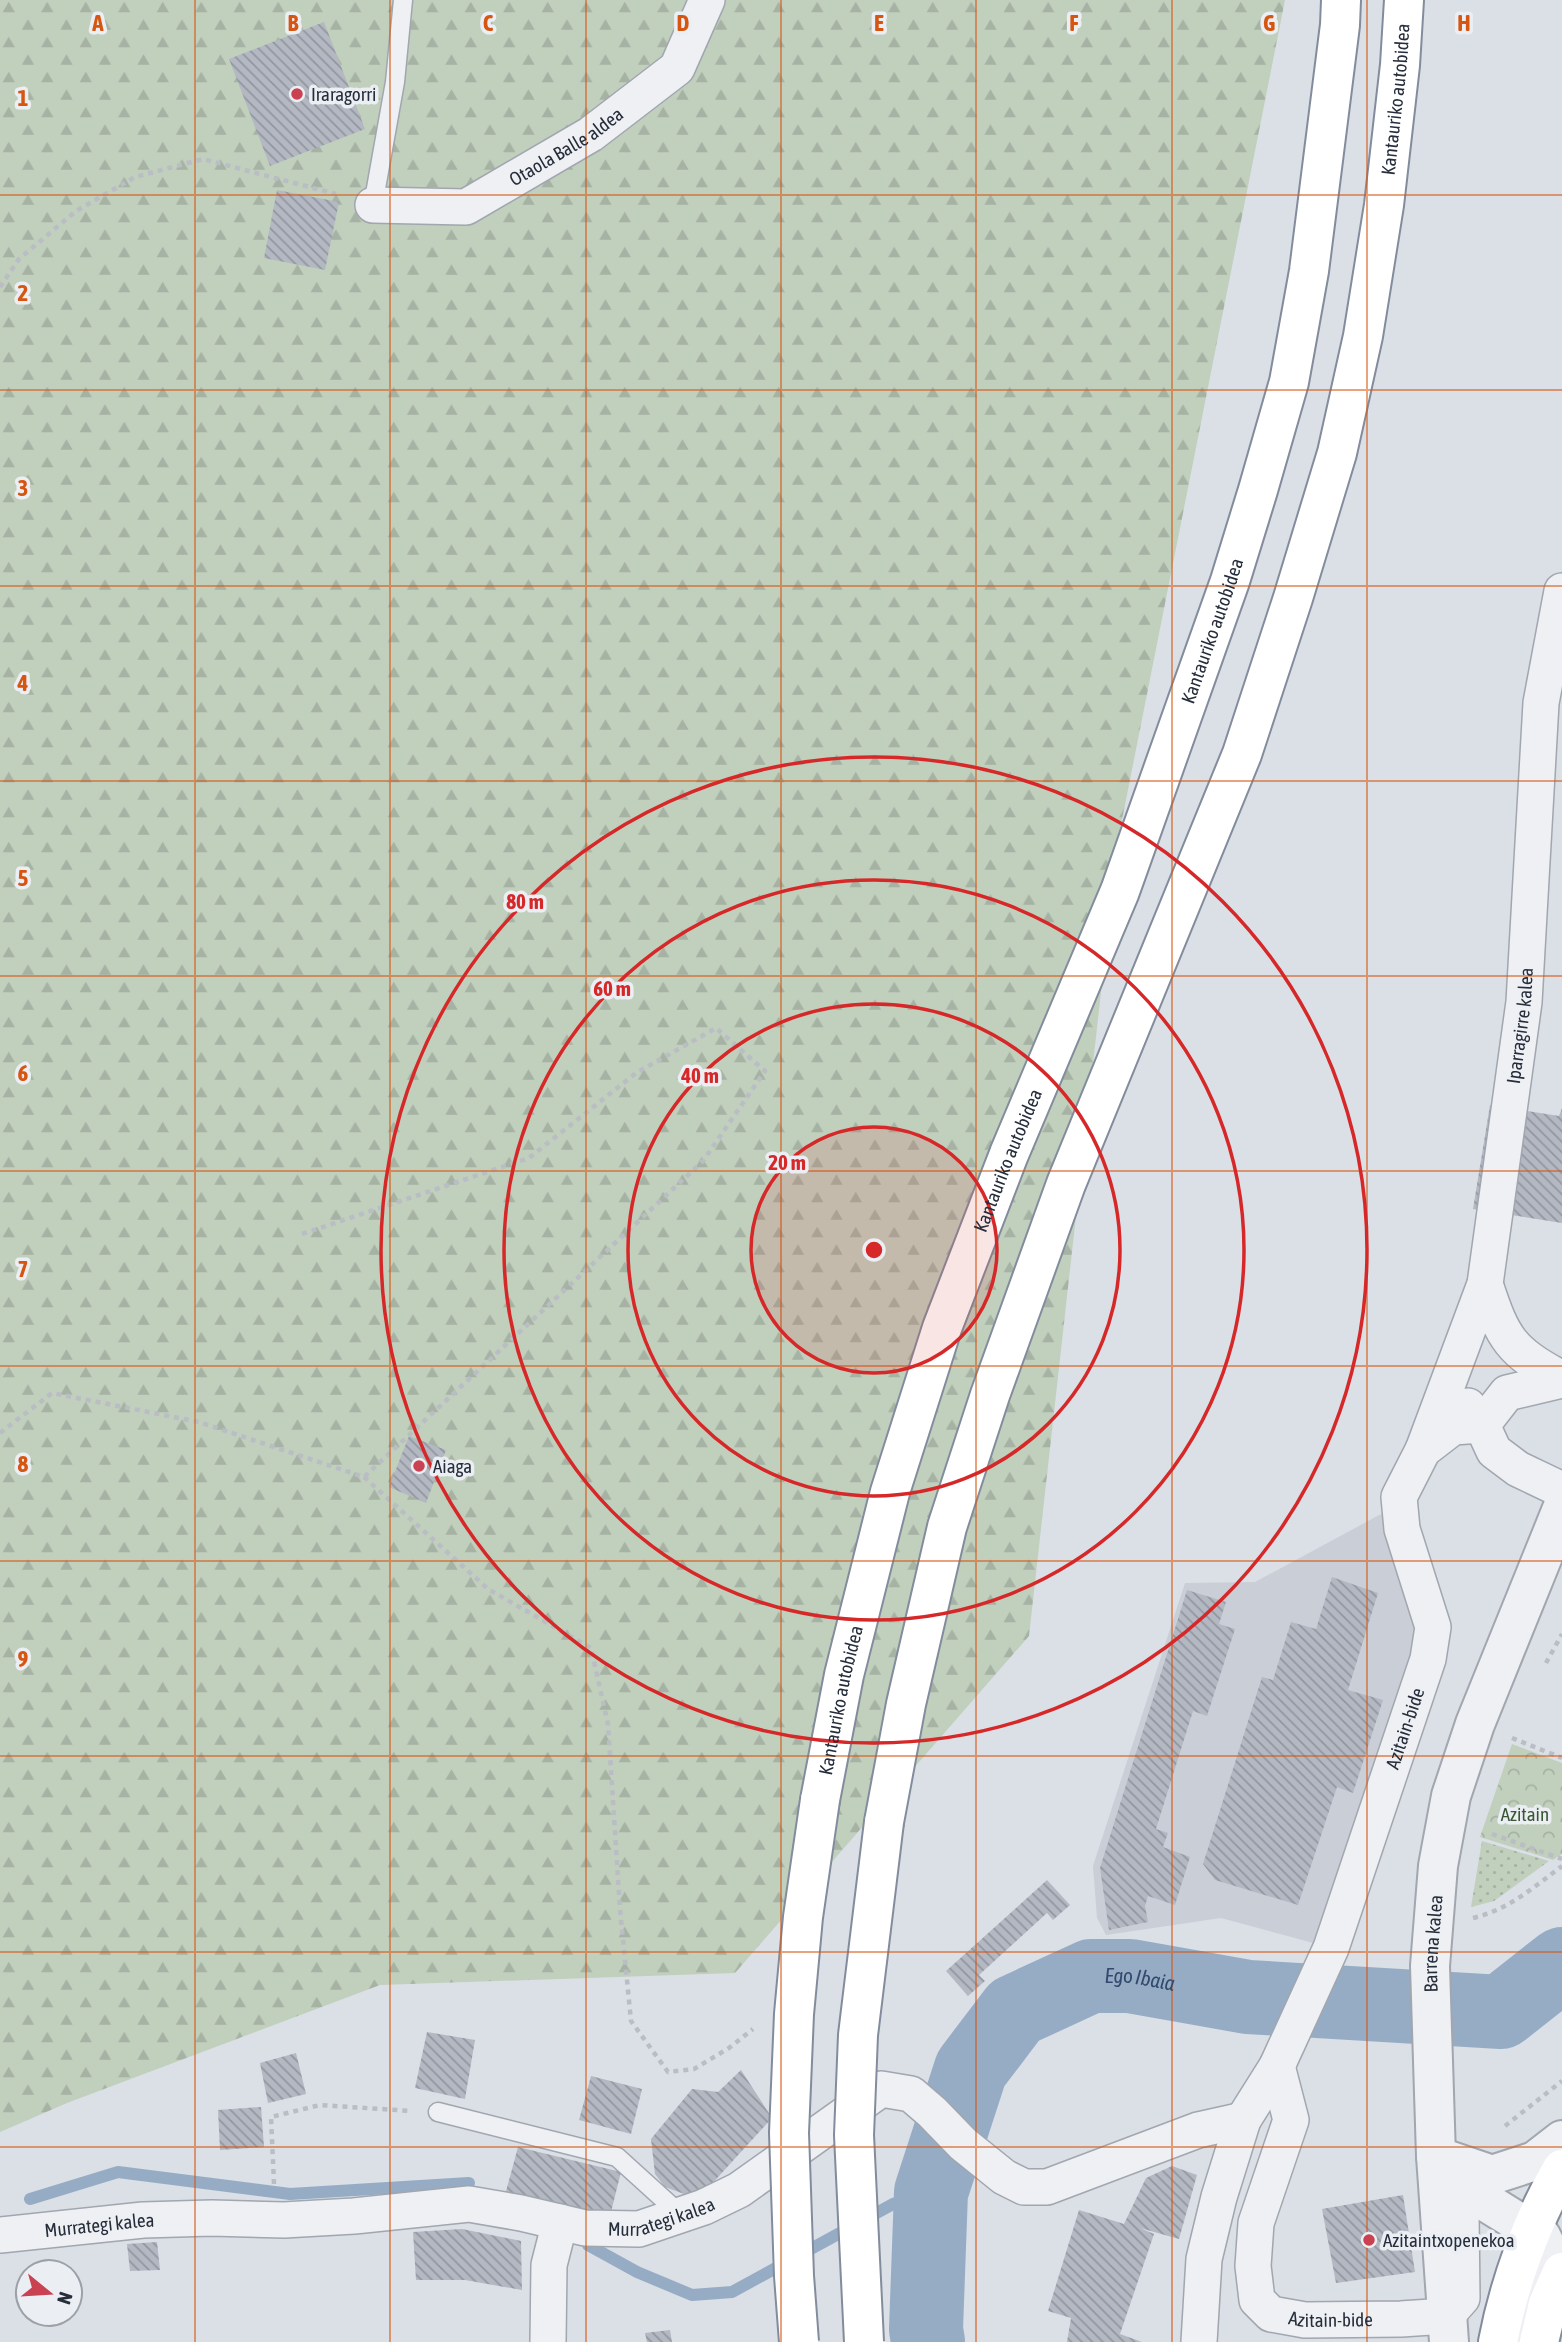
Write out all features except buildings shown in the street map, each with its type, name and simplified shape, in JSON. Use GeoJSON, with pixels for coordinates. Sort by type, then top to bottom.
{"type":"FeatureCollection","features":[{"type":"Feature","properties":{"kind":"highway","name":"Kantauriko autobidea"},"geometry":{"type":"LineString","coordinates":[[799,2342],[789,2133],[794,2014],[803,1917],[820,1800],[844,1675],[890,1492],[942,1328],[1009,1154],[1120,891],[1216,620],[1258,490],[1289,382],[1309,271],[1337,52],[1341,0]]}},
{"type":"Feature","properties":{"kind":"highway","name":"Kantauriko autobidea"},"geometry":{"type":"LineString","coordinates":[[864,2342],[854,2135],[858,2035],[884,1822],[906,1704],[947,1527],[985,1408],[1066,1184],[1242,754],[1337,453],[1363,336],[1384,205],[1400,65],[1404,0]]}},
{"type":"Feature","properties":{"kind":"highway"},"geometry":{"type":"LineString","coordinates":[[1498,2342],[1506,2300],[1548,2193],[1562,2169]]}},
{"type":"Feature","properties":{"kind":"highway"},"geometry":{"type":"LineString","coordinates":[[1539,2342],[1548,2304],[1562,2272]]}},
{"type":"Feature","properties":{"kind":"street","name":"Otaola Balle aldea"},"geometry":{"type":"LineString","coordinates":[[373,205],[466,207],[591,134],[677,68],[707,0]]}},
{"type":"Feature","properties":{"kind":"street","name":"Iparragirre kalea"},"geometry":{"type":"LineString","coordinates":[[1423,1450],[1485,1284],[1524,1002],[1541,703],[1562,591]]}},
{"type":"Feature","properties":{"kind":"street"},"geometry":{"type":"LineString","coordinates":[[1485,1284],[1498,1323],[1507,1393]]}},
{"type":"Feature","properties":{"kind":"street"},"geometry":{"type":"LineString","coordinates":[[1498,1323],[1511,1344],[1531,1362],[1562,1380]]}},
{"type":"Feature","properties":{"kind":"street"},"geometry":{"type":"LineString","coordinates":[[1455,1363],[1466,1404],[1482,1425],[1494,1451],[1518,1469],[1562,1490]]}},
{"type":"Feature","properties":{"kind":"street"},"geometry":{"type":"LineString","coordinates":[[1482,1425],[1507,1393],[1562,1380]]}},
{"type":"Feature","properties":{"kind":"street","name":"Azitain-bide"},"geometry":{"type":"LineString","coordinates":[[1199,2342],[1204,2259],[1219,2197],[1243,2120],[1277,2066],[1331,1948],[1428,1659],[1433,1627],[1405,1541],[1399,1497],[1423,1450],[1453,1427],[1482,1425]]}},
{"type":"Feature","properties":{"kind":"street","name":"Barrena kalea"},"geometry":{"type":"LineString","coordinates":[[1448,2329],[1436,2156],[1430,1966],[1438,1866],[1451,1796],[1475,1724],[1562,1509]]}},
{"type":"Feature","properties":{"kind":"street","name":"Azitain-bide"},"geometry":{"type":"LineString","coordinates":[[1277,2066],[1292,2120],[1256,2223],[1253,2266],[1257,2300],[1271,2314],[1305,2320],[1403,2331],[1448,2329]]}},
{"type":"Feature","properties":{"kind":"street","name":"Murrategi kalea"},"geometry":{"type":"LineString","coordinates":[[0,2235],[143,2220],[296,2219],[469,2204],[585,2228],[639,2229],[681,2215],[739,2190],[881,2089],[911,2094],[963,2144],[1004,2177],[1024,2186],[1047,2187],[1198,2130],[1243,2120]]}},
{"type":"Feature","properties":{"kind":"street"},"geometry":{"type":"LineString","coordinates":[[1436,2156],[1492,2175],[1535,2161],[1562,2140]]}},
{"type":"Feature","properties":{"kind":"street"},"geometry":{"type":"LineString","coordinates":[[1436,2156],[1465,2189],[1541,2236],[1545,2244],[1545,2253],[1518,2342]]}},
{"type":"Feature","properties":{"kind":"street"},"geometry":{"type":"LineString","coordinates":[[1448,2329],[1462,2298],[1461,2214],[1465,2189]]}},
{"type":"Feature","properties":{"kind":"street"},"geometry":{"type":"LineString","coordinates":[[548,2342],[549,2264],[560,2222]]}},
{"type":"Feature","properties":{"kind":"lane"},"geometry":{"type":"LineString","coordinates":[[373,205],[395,82],[403,0]]}},
{"type":"Feature","properties":{"kind":"lane"},"geometry":{"type":"LineString","coordinates":[[438,2112],[617,2157],[681,2215]]}},
{"type":"Feature","properties":{"kind":"path"},"geometry":{"type":"LineString","coordinates":[[0,287],[19,259],[76,211],[135,177],[203,159],[289,180],[373,205]]}},
{"type":"Feature","properties":{"kind":"path"},"geometry":{"type":"LineString","coordinates":[[302,1234],[529,1158],[636,1073],[716,1028],[765,1071],[703,1161],[364,1477]]}},
{"type":"Feature","properties":{"kind":"path"},"geometry":{"type":"LineString","coordinates":[[0,1433],[52,1393],[200,1422],[364,1477],[488,1588],[591,1648],[608,1724],[620,1909],[631,2021],[668,2072],[694,2069],[755,2028]]}},
{"type":"Feature","properties":{"kind":"path"},"geometry":{"type":"LineString","coordinates":[[1505,1735],[1562,1758]]}},
{"type":"Feature","properties":{"kind":"path"},"geometry":{"type":"LineString","coordinates":[[1492,1834],[1562,1859]]}},
{"type":"Feature","properties":{"kind":"path"},"geometry":{"type":"LineString","coordinates":[[1471,1918],[1492,1913],[1511,1903],[1562,1866]]}},
{"type":"Feature","properties":{"kind":"path"},"geometry":{"type":"LineString","coordinates":[[1500,2130],[1562,2083]]}},
{"type":"Feature","properties":{"kind":"path"},"geometry":{"type":"LineString","coordinates":[[274,2174],[271,2117],[320,2105],[438,2112]]}},
{"type":"Feature","properties":{"kind":"shaded area"},"geometry":{"type":"Polygon","coordinates":[[[1383,1513],[1386,1535],[1417,1620],[1408,1669],[1313,1943],[1221,1918],[1106,1935],[1097,1918],[1093,1866],[1185,1583],[1255,1582],[1383,1513]]]}},
{"type":"Feature","properties":{"kind":"green space"},"geometry":{"type":"Polygon","coordinates":[[[0,0],[1285,0],[1118,840],[1029,1636],[735,1973],[380,1985],[67,2103],[0,2132],[0,0]]]}},
{"type":"Feature","properties":{"kind":"green space","name":"Azitain"},"geometry":{"type":"Polygon","coordinates":[[[1512,1744],[1562,1763],[1562,1854],[1553,1860],[1480,1837],[1512,1744]]]}},
{"type":"Feature","properties":{"kind":"green space"},"geometry":{"type":"Polygon","coordinates":[[[1482,1841],[1549,1861],[1494,1901],[1471,1907],[1482,1841]]]}},
{"type":"Feature","properties":{"kind":"waterway","name":"Ego Ibaia"},"geometry":{"type":"LineString","coordinates":[[928,2342],[926,2329],[931,2192],[971,2069],[1015,2011],[1091,1976],[1130,1976],[1248,1997],[1501,2012],[1562,1964]]}},
{"type":"Feature","properties":{"kind":"waterway"},"geometry":{"type":"LineString","coordinates":[[30,2199],[118,2172],[290,2194],[469,2183]]}},
{"type":"Feature","properties":{"kind":"waterway"},"geometry":{"type":"LineString","coordinates":[[588,2245],[637,2272],[692,2295],[732,2292],[893,2204],[931,2192]]}},
{"type":"Feature","properties":{"kind":"place","name":"Iraragorri"},"geometry":{"type":"Point","coordinates":[297,94]}},
{"type":"Feature","properties":{"kind":"place","name":"Aiaga"},"geometry":{"type":"Point","coordinates":[419,1466]}},
{"type":"Feature","properties":{"kind":"place","name":"Azitaintxopenekoa"},"geometry":{"type":"Point","coordinates":[1369,2240]}}]}
